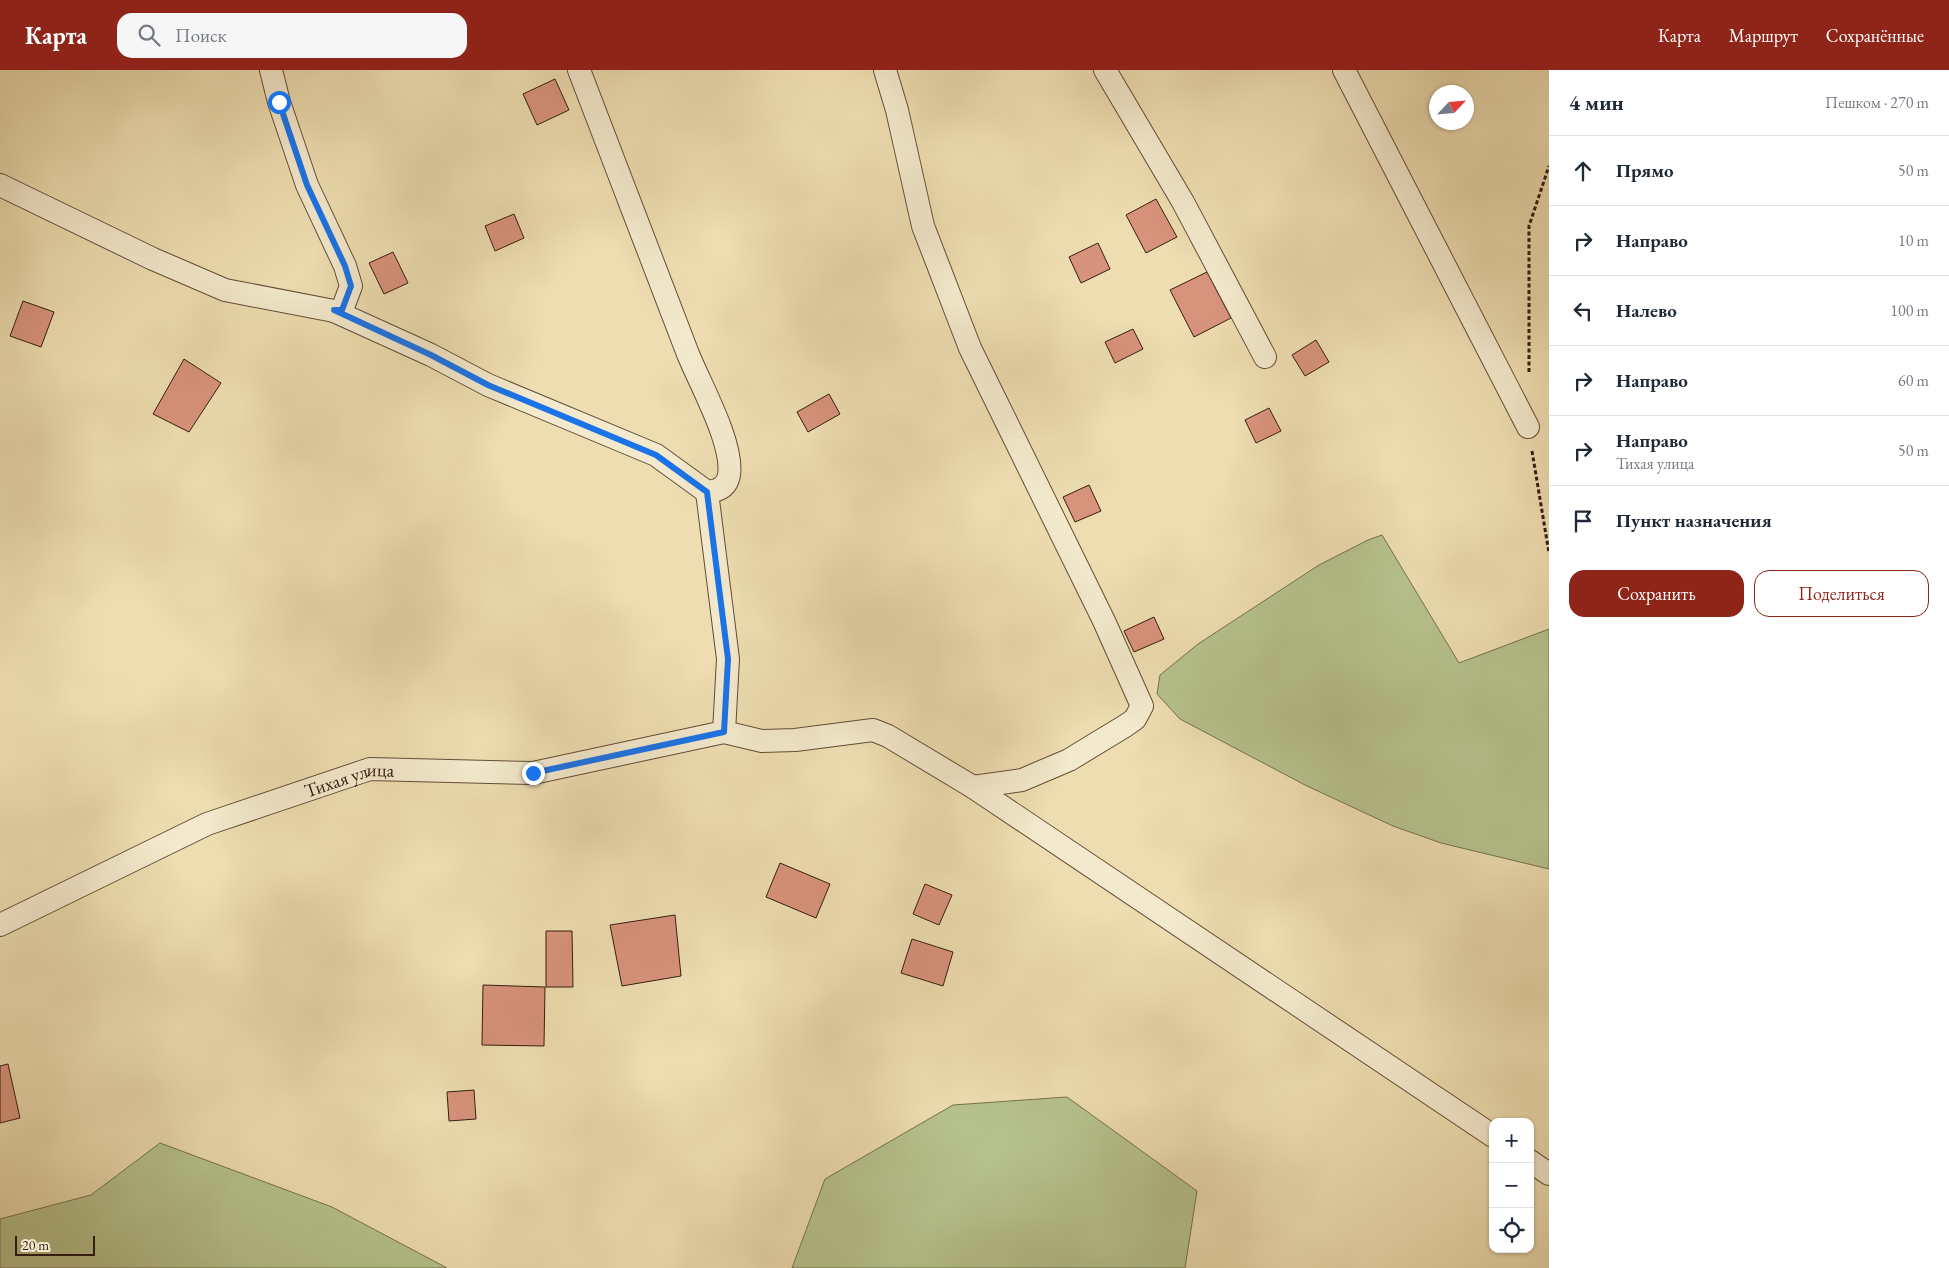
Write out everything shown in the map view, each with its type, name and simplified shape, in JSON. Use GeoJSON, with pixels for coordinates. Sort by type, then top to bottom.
{"type":"FeatureCollection","features":[{"type":"Feature","properties":{"kind":"street"},"geometry":{"type":"LineString","coordinates":[[0,185],[153,259],[225,290],[342,310],[351,286],[345,266],[307,185],[279,102],[271,70]]}},
{"type":"Feature","properties":{"kind":"street"},"geometry":{"type":"LineString","coordinates":[[334,310],[431,355],[488,385],[656,455],[707,492],[721,488],[727,482],[729,459],[720,426],[691,360],[579,70]]}},
{"type":"Feature","properties":{"kind":"street"},"geometry":{"type":"LineString","coordinates":[[885,70],[897,110],[924,226],[970,348],[1104,621],[1142,706],[1135,719],[1070,760],[1022,780],[973,787]]}},
{"type":"Feature","properties":{"kind":"street"},"geometry":{"type":"LineString","coordinates":[[1105,70],[1183,202],[1265,357]]}},
{"type":"Feature","properties":{"kind":"street"},"geometry":{"type":"LineString","coordinates":[[1344,70],[1528,427]]}},
{"type":"Feature","properties":{"kind":"street"},"geometry":{"type":"LineString","coordinates":[[707,492],[728,659],[724,732],[762,741],[795,740],[873,730],[895,740],[973,787],[1489,1133]]}},
{"type":"Feature","properties":{"kind":"street","name":"Тихая улица"},"geometry":{"type":"LineString","coordinates":[[0,925],[207,824],[370,769],[533,773],[724,732]]}},
{"type":"Feature","properties":{"kind":"street"},"geometry":{"type":"LineString","coordinates":[[1533,1163],[1549,1174]]}},
{"type":"Feature","properties":{"kind":"path"},"geometry":{"type":"LineString","coordinates":[[1529,379],[1529,226],[1549,166]]}},
{"type":"Feature","properties":{"kind":"path"},"geometry":{"type":"LineString","coordinates":[[1528,427],[1549,554]]}},
{"type":"Feature","properties":{"kind":"green space"},"geometry":{"type":"Polygon","coordinates":[[[1382,535],[1459,663],[1549,629],[1549,869],[1441,843],[1393,826],[1305,785],[1180,719],[1157,694],[1160,675],[1198,644],[1319,565],[1368,540],[1382,535]]]}},
{"type":"Feature","properties":{"kind":"green space"},"geometry":{"type":"Polygon","coordinates":[[[1067,1097],[1197,1191],[1185,1268],[792,1268],[825,1179],[953,1105],[1067,1097]]]}},
{"type":"Feature","properties":{"kind":"green space"},"geometry":{"type":"Polygon","coordinates":[[[160,1143],[332,1207],[447,1268],[0,1268],[0,1219],[91,1195],[160,1143]]]}},
{"type":"Feature","properties":{"kind":"building"},"geometry":{"type":"Polygon","coordinates":[[[555,79],[569,110],[537,125],[523,94],[555,79]]]}},
{"type":"Feature","properties":{"kind":"building"},"geometry":{"type":"Polygon","coordinates":[[[1156,199],[1177,237],[1146,253],[1126,215],[1156,199]]]}},
{"type":"Feature","properties":{"kind":"building"},"geometry":{"type":"Polygon","coordinates":[[[514,214],[524,238],[495,251],[485,226],[514,214]]]}},
{"type":"Feature","properties":{"kind":"building"},"geometry":{"type":"Polygon","coordinates":[[[1098,243],[1110,269],[1081,283],[1069,257],[1098,243]]]}},
{"type":"Feature","properties":{"kind":"building"},"geometry":{"type":"Polygon","coordinates":[[[393,252],[408,283],[384,294],[369,263],[393,252]]]}},
{"type":"Feature","properties":{"kind":"building"},"geometry":{"type":"Polygon","coordinates":[[[1207,272],[1231,318],[1194,337],[1170,290],[1207,272]]]}},
{"type":"Feature","properties":{"kind":"building"},"geometry":{"type":"Polygon","coordinates":[[[23,301],[54,312],[41,347],[10,336],[23,301]]]}},
{"type":"Feature","properties":{"kind":"building"},"geometry":{"type":"Polygon","coordinates":[[[1133,329],[1143,349],[1115,363],[1105,342],[1133,329]]]}},
{"type":"Feature","properties":{"kind":"building"},"geometry":{"type":"Polygon","coordinates":[[[1316,340],[1329,362],[1305,376],[1292,355],[1316,340]]]}},
{"type":"Feature","properties":{"kind":"building"},"geometry":{"type":"Polygon","coordinates":[[[184,359],[221,383],[189,432],[153,414],[184,359]]]}},
{"type":"Feature","properties":{"kind":"building"},"geometry":{"type":"Polygon","coordinates":[[[829,394],[840,414],[808,432],[797,412],[829,394]]]}},
{"type":"Feature","properties":{"kind":"building"},"geometry":{"type":"Polygon","coordinates":[[[1269,408],[1281,431],[1256,443],[1245,420],[1269,408]]]}},
{"type":"Feature","properties":{"kind":"building"},"geometry":{"type":"Polygon","coordinates":[[[1089,485],[1101,511],[1075,522],[1063,497],[1089,485]]]}},
{"type":"Feature","properties":{"kind":"building"},"geometry":{"type":"Polygon","coordinates":[[[1154,617],[1164,639],[1134,652],[1124,631],[1154,617]]]}},
{"type":"Feature","properties":{"kind":"building"},"geometry":{"type":"Polygon","coordinates":[[[780,863],[830,884],[816,918],[766,897],[780,863]]]}},
{"type":"Feature","properties":{"kind":"building"},"geometry":{"type":"Polygon","coordinates":[[[925,884],[952,895],[939,925],[913,914],[925,884]]]}},
{"type":"Feature","properties":{"kind":"building"},"geometry":{"type":"Polygon","coordinates":[[[675,915],[681,976],[622,986],[610,925],[675,915]]]}},
{"type":"Feature","properties":{"kind":"building"},"geometry":{"type":"Polygon","coordinates":[[[546,931],[572,931],[573,987],[546,987],[546,931]]]}},
{"type":"Feature","properties":{"kind":"building"},"geometry":{"type":"Polygon","coordinates":[[[912,939],[953,952],[943,986],[901,973],[912,939]]]}},
{"type":"Feature","properties":{"kind":"building"},"geometry":{"type":"Polygon","coordinates":[[[483,985],[545,987],[544,1046],[482,1045],[483,985]]]}},
{"type":"Feature","properties":{"kind":"building"},"geometry":{"type":"Polygon","coordinates":[[[8,1064],[20,1118],[0,1123],[0,1066],[8,1064]]]}},
{"type":"Feature","properties":{"kind":"building"},"geometry":{"type":"Polygon","coordinates":[[[474,1090],[476,1119],[449,1121],[447,1092],[474,1090]]]}},
{"type":"Feature","properties":{"kind":"route"},"geometry":{"type":"LineString","coordinates":[[279,102],[307,185],[345,266],[351,286],[342,310],[334,310],[391,335],[488,385],[656,455],[707,492],[728,659],[724,732],[533,773]]}}]}
